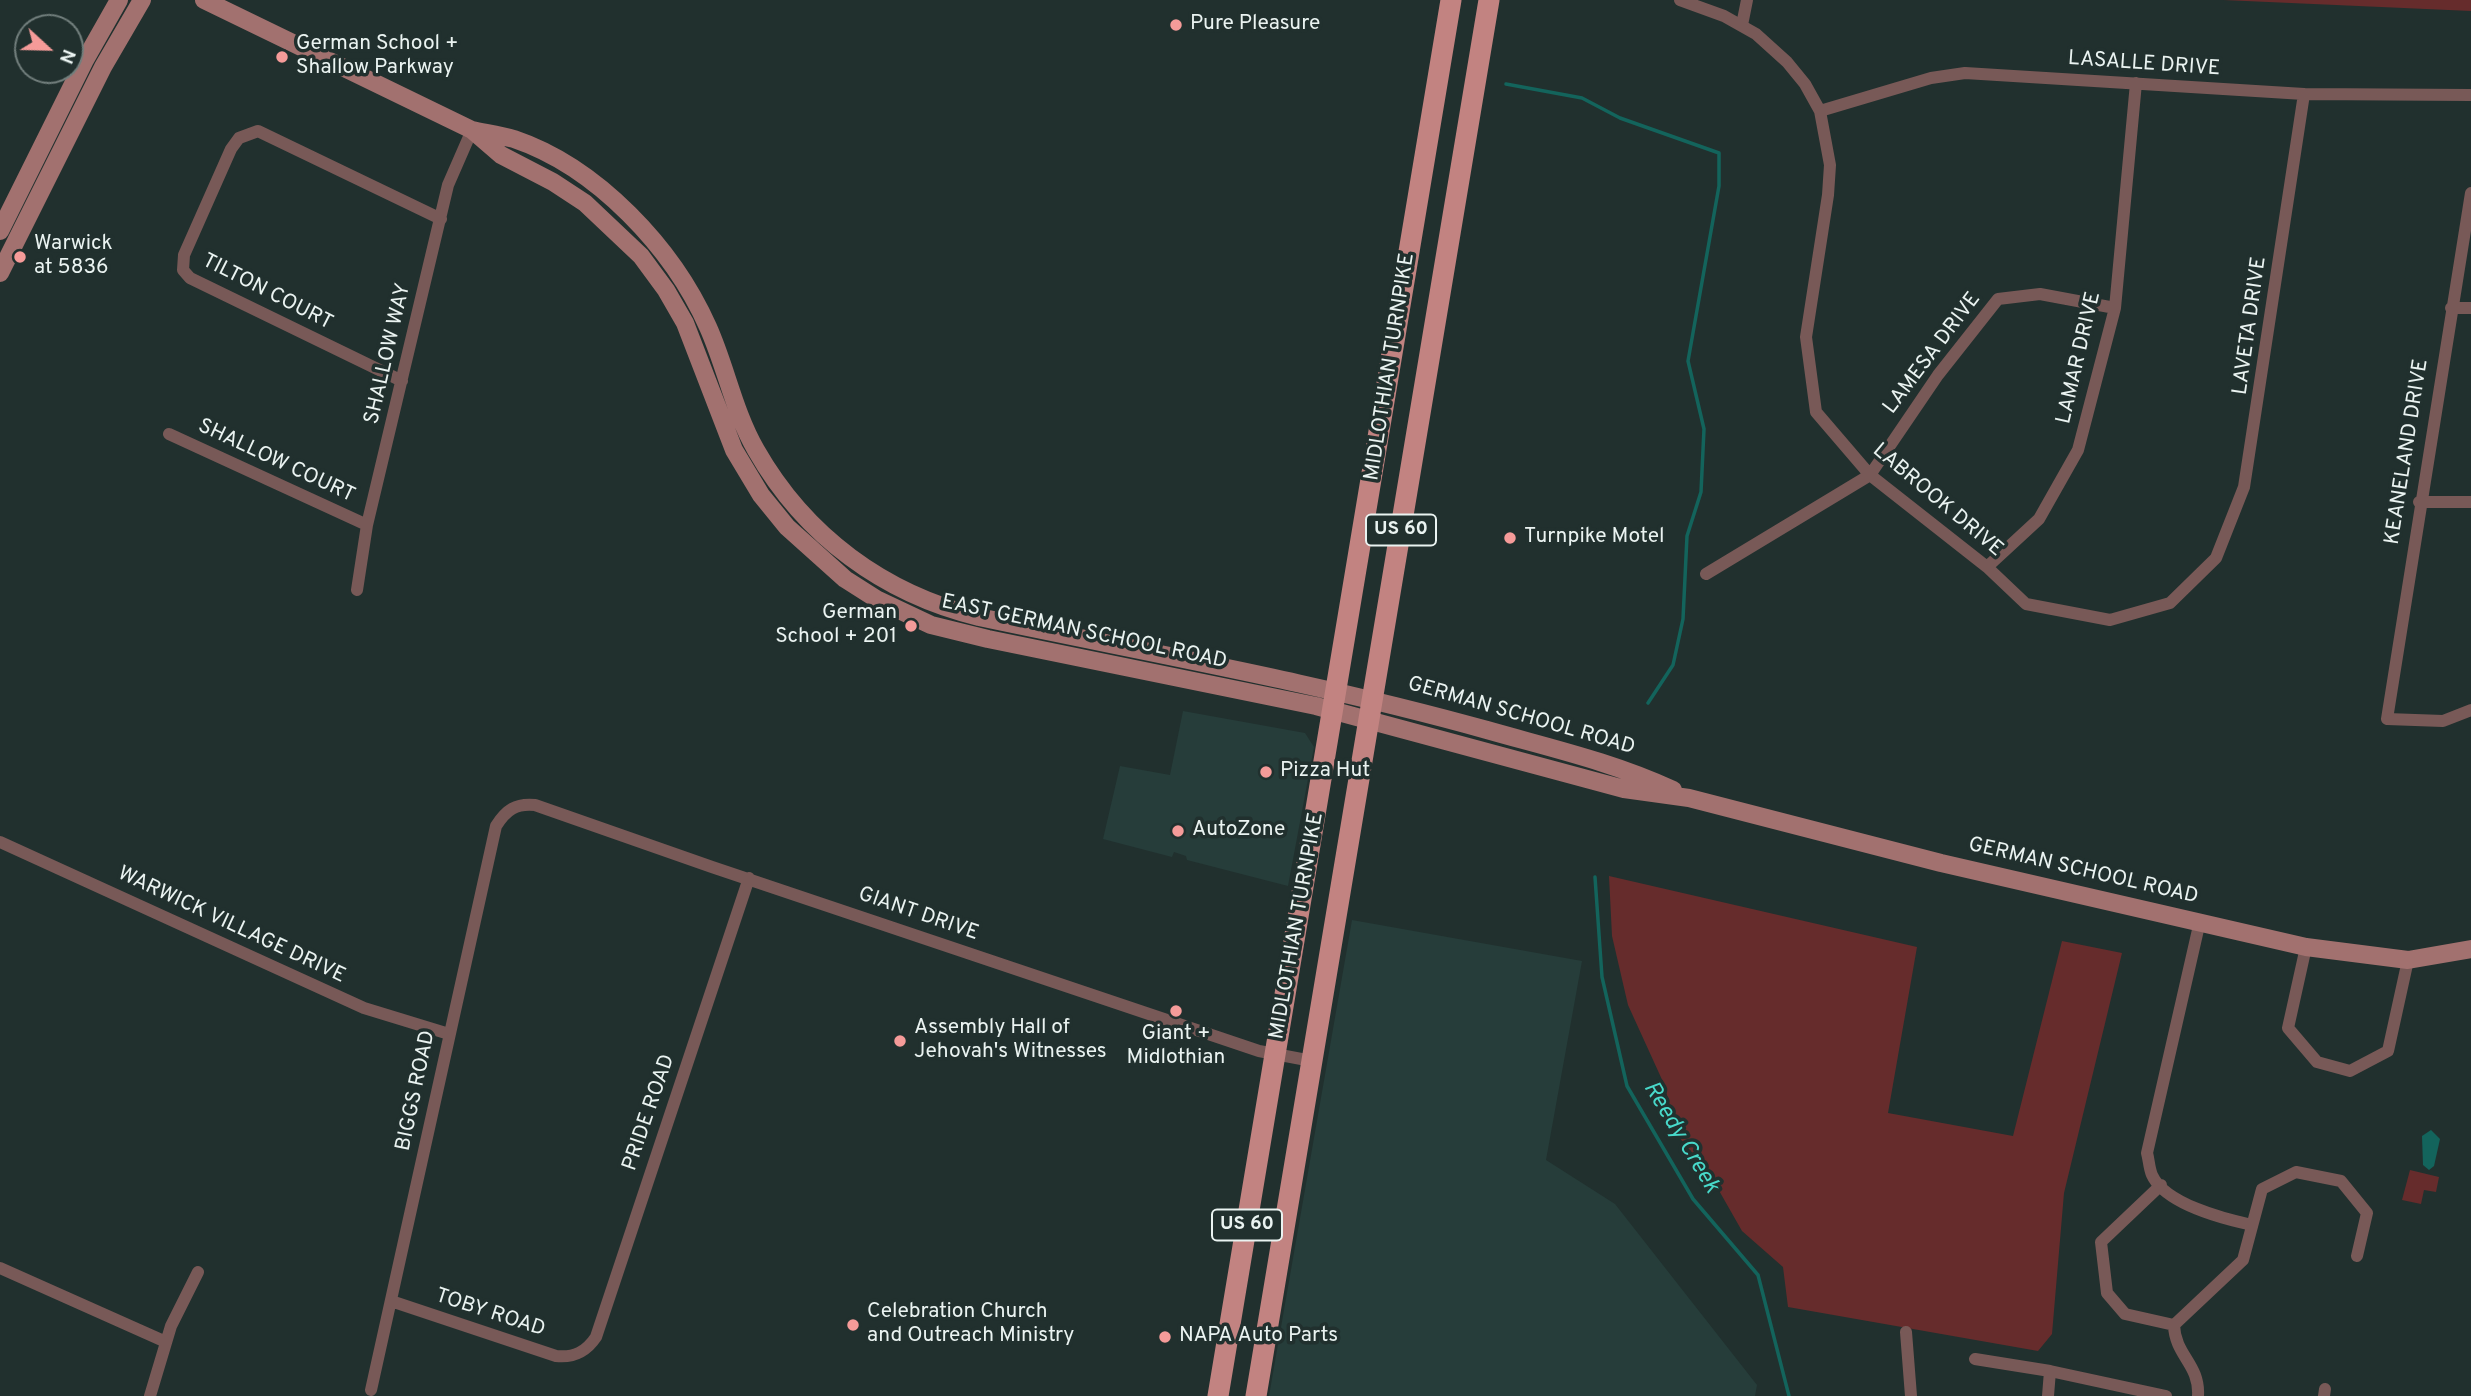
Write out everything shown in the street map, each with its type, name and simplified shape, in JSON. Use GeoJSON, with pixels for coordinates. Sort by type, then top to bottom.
{"type":"FeatureCollection","features":[{"type":"Feature","properties":{"kind":"main road","name":"MIDLOTHIAN TURNPIKE"},"geometry":{"type":"LineString","coordinates":[[1218,1396],[1451,0]]}},
{"type":"Feature","properties":{"kind":"main road","name":"MIDLOTHIAN TURNPIKE"},"geometry":{"type":"LineString","coordinates":[[1256,1396],[1489,0]]}},
{"type":"Feature","properties":{"kind":"street"},"geometry":{"type":"LineString","coordinates":[[0,231],[85,61],[119,0]]}},
{"type":"Feature","properties":{"kind":"street"},"geometry":{"type":"LineString","coordinates":[[0,273],[103,67],[142,0]]}},
{"type":"Feature","properties":{"kind":"street","name":"EAST GERMAN SCHOOL ROAD"},"geometry":{"type":"LineString","coordinates":[[204,0],[472,130],[514,139],[566,166],[613,200],[655,242],[698,306],[715,342],[739,416],[756,449],[788,498],[828,540],[874,575],[924,600],[961,613],[1336,700]]}},
{"type":"Feature","properties":{"kind":"street","name":"LABROOK DRIVE"},"geometry":{"type":"LineString","coordinates":[[1680,0],[1709,9],[1742,25],[1787,61],[1805,84],[1820,111],[1830,165],[1828,195],[1806,337],[1816,412],[1870,475],[1987,566],[2026,604],[2110,620],[2170,603],[2216,558]]}},
{"type":"Feature","properties":{"kind":"street"},"geometry":{"type":"LineString","coordinates":[[1742,25],[1747,0]]}},
{"type":"Feature","properties":{"kind":"street","name":"LASALLE DRIVE"},"geometry":{"type":"LineString","coordinates":[[1820,111],[1931,78],[1965,73],[2304,94],[2471,95]]}},
{"type":"Feature","properties":{"kind":"street","name":"LAMAR DRIVE"},"geometry":{"type":"LineString","coordinates":[[1987,566],[2039,519],[2078,450],[2115,307],[2136,83]]}},
{"type":"Feature","properties":{"kind":"street","name":"LAVETA DRIVE"},"geometry":{"type":"LineString","coordinates":[[2216,558],[2245,487],[2304,94]]}},
{"type":"Feature","properties":{"kind":"street","name":"EAST GERMAN SCHOOL ROAD"},"geometry":{"type":"LineString","coordinates":[[472,130],[501,155],[553,182],[585,203],[641,256],[666,290],[685,323],[719,417],[744,468],[774,512],[814,555],[861,590],[913,617],[950,631],[1336,700]]}},
{"type":"Feature","properties":{"kind":"street","name":"SHALLOW WAY"},"geometry":{"type":"LineString","coordinates":[[358,590],[368,525],[441,219],[457,160],[472,130]]}},
{"type":"Feature","properties":{"kind":"street","name":"TILTON COURT"},"geometry":{"type":"LineString","coordinates":[[402,381],[196,282],[183,270],[184,255],[231,149],[239,138],[258,131],[441,219]]}},
{"type":"Feature","properties":{"kind":"street","name":"KEANELAND DRIVE"},"geometry":{"type":"LineString","coordinates":[[2471,193],[2419,502],[2387,719],[2443,721],[2471,710]]}},
{"type":"Feature","properties":{"kind":"street","name":"LAMESA DRIVE"},"geometry":{"type":"LineString","coordinates":[[1706,574],[1870,475],[1938,375],[1998,299],[2040,294],[2115,307]]}},
{"type":"Feature","properties":{"kind":"street"},"geometry":{"type":"LineString","coordinates":[[2451,308],[2471,308]]}},
{"type":"Feature","properties":{"kind":"street","name":"SHALLOW COURT"},"geometry":{"type":"LineString","coordinates":[[169,434],[368,525]]}},
{"type":"Feature","properties":{"kind":"street"},"geometry":{"type":"LineString","coordinates":[[2419,502],[2471,502]]}},
{"type":"Feature","properties":{"kind":"street"},"geometry":{"type":"LineString","coordinates":[[1013,644],[1018,625]]}},
{"type":"Feature","properties":{"kind":"street","name":"GERMAN SCHOOL ROAD"},"geometry":{"type":"LineString","coordinates":[[1336,700],[1624,789],[1689,798],[1941,863],[2305,947],[2408,960],[2471,949]]}},
{"type":"Feature","properties":{"kind":"street","name":"GIANT DRIVE"},"geometry":{"type":"LineString","coordinates":[[513,807],[535,805],[1276,1055],[1312,1061]]}},
{"type":"Feature","properties":{"kind":"street","name":"BIGGS ROAD"},"geometry":{"type":"LineString","coordinates":[[371,1390],[496,826],[503,814],[513,807]]}},
{"type":"Feature","properties":{"kind":"street","name":"WARWICK VILLAGE DRIVE"},"geometry":{"type":"LineString","coordinates":[[0,842],[364,1008],[449,1034]]}},
{"type":"Feature","properties":{"kind":"street","name":"PRIDE ROAD"},"geometry":{"type":"LineString","coordinates":[[578,1354],[589,1347],[596,1337],[749,878]]}},
{"type":"Feature","properties":{"kind":"street"},"geometry":{"type":"LineString","coordinates":[[2200,921],[2147,1153],[2152,1176],[2168,1193],[2216,1217],[2252,1225]]}},
{"type":"Feature","properties":{"kind":"street"},"geometry":{"type":"LineString","coordinates":[[2305,947],[2288,1028],[2317,1062],[2350,1070],[2388,1051],[2408,960]]}},
{"type":"Feature","properties":{"kind":"street"},"geometry":{"type":"LineString","coordinates":[[2174,1325],[2243,1260],[2262,1189],[2296,1172],[2341,1181],[2367,1213],[2357,1256]]}},
{"type":"Feature","properties":{"kind":"street"},"geometry":{"type":"LineString","coordinates":[[2161,1185],[2101,1242],[2107,1293],[2125,1314],[2174,1325]]}},
{"type":"Feature","properties":{"kind":"street"},"geometry":{"type":"LineString","coordinates":[[0,1268],[166,1342]]}},
{"type":"Feature","properties":{"kind":"street"},"geometry":{"type":"LineString","coordinates":[[149,1396],[166,1342],[198,1272]]}},
{"type":"Feature","properties":{"kind":"street","name":"TOBY ROAD"},"geometry":{"type":"LineString","coordinates":[[391,1301],[556,1356],[578,1354]]}},
{"type":"Feature","properties":{"kind":"street"},"geometry":{"type":"LineString","coordinates":[[2174,1325],[2178,1348],[2197,1373],[2198,1396]]}},
{"type":"Feature","properties":{"kind":"street"},"geometry":{"type":"LineString","coordinates":[[1906,1332],[1911,1396]]}},
{"type":"Feature","properties":{"kind":"street"},"geometry":{"type":"LineString","coordinates":[[1975,1359],[2050,1371],[2166,1396]]}},
{"type":"Feature","properties":{"kind":"street"},"geometry":{"type":"LineString","coordinates":[[2048,1396],[2050,1371]]}},
{"type":"Feature","properties":{"kind":"shaded area"},"geometry":{"type":"Polygon","coordinates":[[[2223,0],[2471,0],[2471,11],[2223,0]]]}},
{"type":"Feature","properties":{"kind":"shaded area"},"geometry":{"type":"Polygon","coordinates":[[[1183,711],[1305,733],[1314,747],[1288,886],[1187,860],[1186,856],[1174,852],[1172,857],[1103,839],[1120,766],[1170,775],[1183,711]]]}},
{"type":"Feature","properties":{"kind":"shaded area"},"geometry":{"type":"Polygon","coordinates":[[[1609,876],[1917,947],[1888,1113],[2013,1136],[2062,941],[2122,953],[2064,1193],[2052,1334],[2038,1351],[1788,1307],[1783,1267],[1742,1231],[1709,1173],[1678,1136],[1664,1084],[1628,1005],[1612,936],[1609,876]]]}},
{"type":"Feature","properties":{"kind":"shaded area"},"geometry":{"type":"Polygon","coordinates":[[[1352,920],[1582,961],[1546,1160],[1615,1204],[1757,1385],[1755,1396],[1269,1396],[1352,920]]]}},
{"type":"Feature","properties":{"kind":"shaded area"},"geometry":{"type":"Polygon","coordinates":[[[2431,1130],[2440,1139],[2434,1166],[2429,1170],[2423,1165],[2422,1136],[2431,1130]]]}},
{"type":"Feature","properties":{"kind":"shaded area"},"geometry":{"type":"Polygon","coordinates":[[[2410,1170],[2439,1177],[2436,1192],[2424,1190],[2421,1204],[2402,1200],[2410,1170]]]}},
{"type":"Feature","properties":{"kind":"waterway"},"geometry":{"type":"LineString","coordinates":[[1506,84],[1582,98],[1620,118],[1719,153],[1719,186],[1688,361],[1704,429],[1701,492],[1687,536],[1683,619],[1673,665],[1648,703]]}},
{"type":"Feature","properties":{"kind":"waterway","name":"Reedy Creek"},"geometry":{"type":"LineString","coordinates":[[1595,877],[1602,977],[1627,1086],[1693,1199],[1758,1275],[1789,1396]]}},
{"type":"Feature","properties":{"kind":"place","name":"Pure Pleasure"},"geometry":{"type":"Point","coordinates":[1176,25]}},
{"type":"Feature","properties":{"kind":"place","name":"German School + Shallow Parkway"},"geometry":{"type":"Point","coordinates":[282,57]}},
{"type":"Feature","properties":{"kind":"place","name":"Warwick at 5836"},"geometry":{"type":"Point","coordinates":[20,257]}},
{"type":"Feature","properties":{"kind":"place","name":"Turnpike Motel"},"geometry":{"type":"Point","coordinates":[1510,538]}},
{"type":"Feature","properties":{"kind":"place","name":"German School + 201"},"geometry":{"type":"Point","coordinates":[911,626]}},
{"type":"Feature","properties":{"kind":"place","name":"Pizza Hut"},"geometry":{"type":"Point","coordinates":[1266,772]}},
{"type":"Feature","properties":{"kind":"place","name":"AutoZone"},"geometry":{"type":"Point","coordinates":[1178,831]}},
{"type":"Feature","properties":{"kind":"place","name":"Giant + Midlothian"},"geometry":{"type":"Point","coordinates":[1176,1011]}},
{"type":"Feature","properties":{"kind":"place","name":"Assembly Hall of Jehovah's Witnesses"},"geometry":{"type":"Point","coordinates":[900,1041]}},
{"type":"Feature","properties":{"kind":"place","name":"Celebration Church and Outreach Ministry"},"geometry":{"type":"Point","coordinates":[853,1325]}},
{"type":"Feature","properties":{"kind":"place","name":"NAPA Auto Parts"},"geometry":{"type":"Point","coordinates":[1165,1337]}}]}
